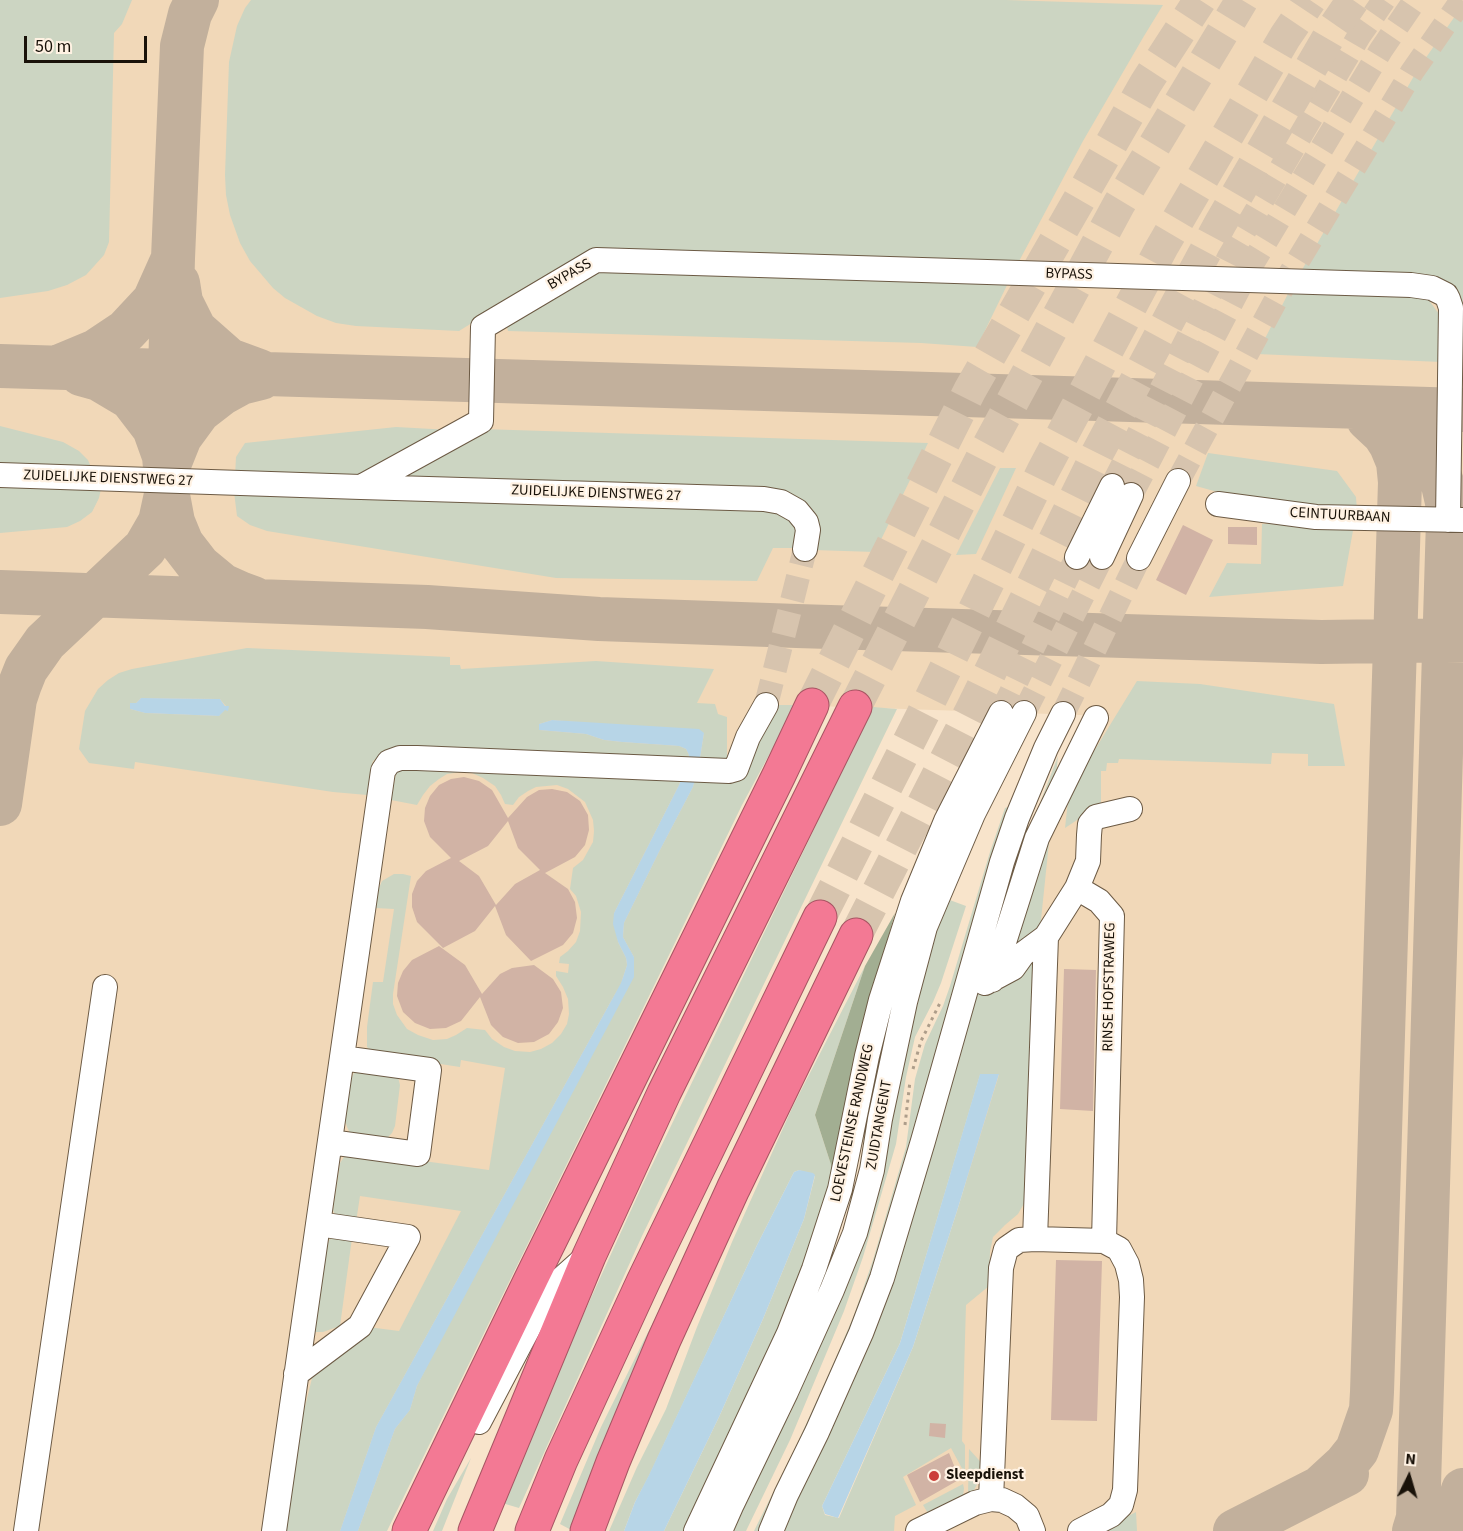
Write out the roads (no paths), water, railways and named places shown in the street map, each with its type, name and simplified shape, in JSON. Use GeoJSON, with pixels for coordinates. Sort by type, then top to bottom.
{"type":"FeatureCollection","features":[{"type":"Feature","properties":{"kind":"highway"},"geometry":{"type":"LineString","coordinates":[[409,1531],[812,705]]}},
{"type":"Feature","properties":{"kind":"highway"},"geometry":{"type":"LineString","coordinates":[[475,1531],[589,1256],[664,1094],[855,707]]}},
{"type":"Feature","properties":{"kind":"highway"},"geometry":{"type":"LineString","coordinates":[[532,1531],[561,1460],[643,1282],[820,917]]}},
{"type":"Feature","properties":{"kind":"highway"},"geometry":{"type":"LineString","coordinates":[[587,1531],[664,1340],[733,1189],[856,934]]}},
{"type":"Feature","properties":{"kind":"street","name":"BYPASS"},"geometry":{"type":"LineString","coordinates":[[361,487],[481,421],[483,327],[596,260],[1426,287],[1438,290],[1446,295],[1451,308],[1456,520]]}},
{"type":"Feature","properties":{"kind":"street","name":"ZUIDELIJKE DIENSTWEG 27"},"geometry":{"type":"LineString","coordinates":[[0,475],[764,498],[781,502],[798,511],[806,522],[808,530],[806,544]]}},
{"type":"Feature","properties":{"kind":"street"},"geometry":{"type":"LineString","coordinates":[[1138,558],[1178,481]]}},
{"type":"Feature","properties":{"kind":"street"},"geometry":{"type":"LineString","coordinates":[[1077,557],[1122,491],[1101,557]]}},
{"type":"Feature","properties":{"kind":"street","name":"CEINTUURBAAN"},"geometry":{"type":"LineString","coordinates":[[1218,504],[1317,517],[1456,520]]}},
{"type":"Feature","properties":{"kind":"street"},"geometry":{"type":"LineString","coordinates":[[274,1531],[383,771],[389,762],[400,758],[417,758],[729,771],[736,769],[748,737],[766,705]]}},
{"type":"Feature","properties":{"kind":"street","name":"LOEVESTEINSE RANDWEG"},"geometry":{"type":"LineString","coordinates":[[696,1531],[789,1333],[814,1269],[840,1189],[880,1000],[913,901],[946,821],[1012,713]]}},
{"type":"Feature","properties":{"kind":"street","name":"ZUIDTANGENT"},"geometry":{"type":"LineString","coordinates":[[720,1531],[786,1392],[855,1233],[872,1170],[900,1022],[925,927],[973,814],[1012,713]]}},
{"type":"Feature","properties":{"kind":"street"},"geometry":{"type":"LineString","coordinates":[[771,1531],[861,1333],[882,1278],[1002,862],[1017,818],[1063,714]]}},
{"type":"Feature","properties":{"kind":"street"},"geometry":{"type":"LineString","coordinates":[[992,980],[1037,838],[1096,718]]}},
{"type":"Feature","properties":{"kind":"street"},"geometry":{"type":"LineString","coordinates":[[964,992],[1013,968],[1023,954],[1046,937],[1077,888],[1088,861],[1090,824],[1096,817],[1130,810]]}},
{"type":"Feature","properties":{"kind":"street","name":"RINSE HOFSTRAWEG"},"geometry":{"type":"LineString","coordinates":[[1077,888],[1099,901],[1112,916],[1104,1241]]}},
{"type":"Feature","properties":{"kind":"street"},"geometry":{"type":"LineString","coordinates":[[1035,1239],[1046,937]]}},
{"type":"Feature","properties":{"kind":"street"},"geometry":{"type":"LineString","coordinates":[[895,956],[900,1022]]}},
{"type":"Feature","properties":{"kind":"street"},"geometry":{"type":"LineString","coordinates":[[26,1531],[105,987]]}},
{"type":"Feature","properties":{"kind":"street"},"geometry":{"type":"LineString","coordinates":[[330,1142],[418,1154],[429,1070],[342,1058]]}},
{"type":"Feature","properties":{"kind":"street"},"geometry":{"type":"LineString","coordinates":[[296,1374],[360,1326],[408,1237],[318,1224]]}},
{"type":"Feature","properties":{"kind":"street"},"geometry":{"type":"LineString","coordinates":[[991,1499],[1001,1268],[1006,1249],[1019,1240],[1104,1241],[1119,1249],[1127,1264],[1131,1280],[1125,1490],[1121,1505],[1111,1515],[1080,1531]]}},
{"type":"Feature","properties":{"kind":"street"},"geometry":{"type":"LineString","coordinates":[[415,1531],[439,1496],[548,1291],[589,1256]]}},
{"type":"Feature","properties":{"kind":"street"},"geometry":{"type":"LineString","coordinates":[[571,1531],[613,1462]]}},
{"type":"Feature","properties":{"kind":"street"},"geometry":{"type":"LineString","coordinates":[[918,1531],[975,1503],[991,1499],[1002,1500],[1016,1506],[1027,1516],[1033,1531]]}},
{"type":"Feature","properties":{"kind":"water"},"geometry":{"type":"Polygon","coordinates":[[[141,698],[220,699],[225,706],[229,706],[228,711],[225,710],[219,716],[145,713],[130,709],[130,703],[136,703],[141,698]]]}},
{"type":"Feature","properties":{"kind":"water"},"geometry":{"type":"Polygon","coordinates":[[[552,720],[699,729],[704,733],[699,765],[693,787],[624,923],[623,937],[634,957],[634,977],[417,1386],[410,1410],[395,1429],[358,1531],[340,1531],[376,1427],[621,983],[627,965],[613,924],[614,913],[679,785],[689,755],[686,749],[679,746],[604,740],[586,734],[539,730],[539,724],[552,720]]]}},
{"type":"Feature","properties":{"kind":"water"},"geometry":{"type":"Polygon","coordinates":[[[980,1074],[999,1074],[913,1347],[838,1518],[825,1514],[822,1506],[900,1343],[980,1074]]]}},
{"type":"Feature","properties":{"kind":"water"},"geometry":{"type":"Polygon","coordinates":[[[799,1170],[815,1175],[804,1219],[763,1319],[664,1531],[624,1531],[635,1502],[757,1245],[794,1172],[799,1170]]]}},
{"type":"Feature","properties":{"kind":"tunnel"},"geometry":{"type":"LineString","coordinates":[[812,705],[970,390],[1146,83],[1200,0]]}},
{"type":"Feature","properties":{"kind":"tunnel"},"geometry":{"type":"LineString","coordinates":[[855,707],[984,454],[1119,204],[1242,0]]}},
{"type":"Feature","properties":{"kind":"tunnel"},"geometry":{"type":"LineString","coordinates":[[820,917],[1043,471],[1162,247],[1285,37],[1310,0]]}},
{"type":"Feature","properties":{"kind":"tunnel"},"geometry":{"type":"LineString","coordinates":[[856,935],[971,711],[1098,452],[1220,224],[1335,26],[1353,0]]}},
{"type":"Feature","properties":{"kind":"tunnel"},"geometry":{"type":"LineString","coordinates":[[1112,486],[1229,257],[1359,36],[1384,0]]}},
{"type":"Feature","properties":{"kind":"tunnel"},"geometry":{"type":"LineString","coordinates":[[1131,495],[1249,269],[1381,50],[1415,0]]}},
{"type":"Feature","properties":{"kind":"tunnel"},"geometry":{"type":"LineString","coordinates":[[1178,481],[1290,274],[1412,72],[1462,0]]}},
{"type":"Feature","properties":{"kind":"tunnel"},"geometry":{"type":"LineString","coordinates":[[766,705],[805,549]]}},
{"type":"Feature","properties":{"kind":"tunnel"},"geometry":{"type":"LineString","coordinates":[[1001,713],[1077,557]]}},
{"type":"Feature","properties":{"kind":"tunnel"},"geometry":{"type":"LineString","coordinates":[[1024,713],[1102,557]]}},
{"type":"Feature","properties":{"kind":"tunnel"},"geometry":{"type":"LineString","coordinates":[[1063,714],[1139,558]]}},
{"type":"Feature","properties":{"kind":"place","name":"Sleepdienst"},"geometry":{"type":"Point","coordinates":[934,1476]}}]}
